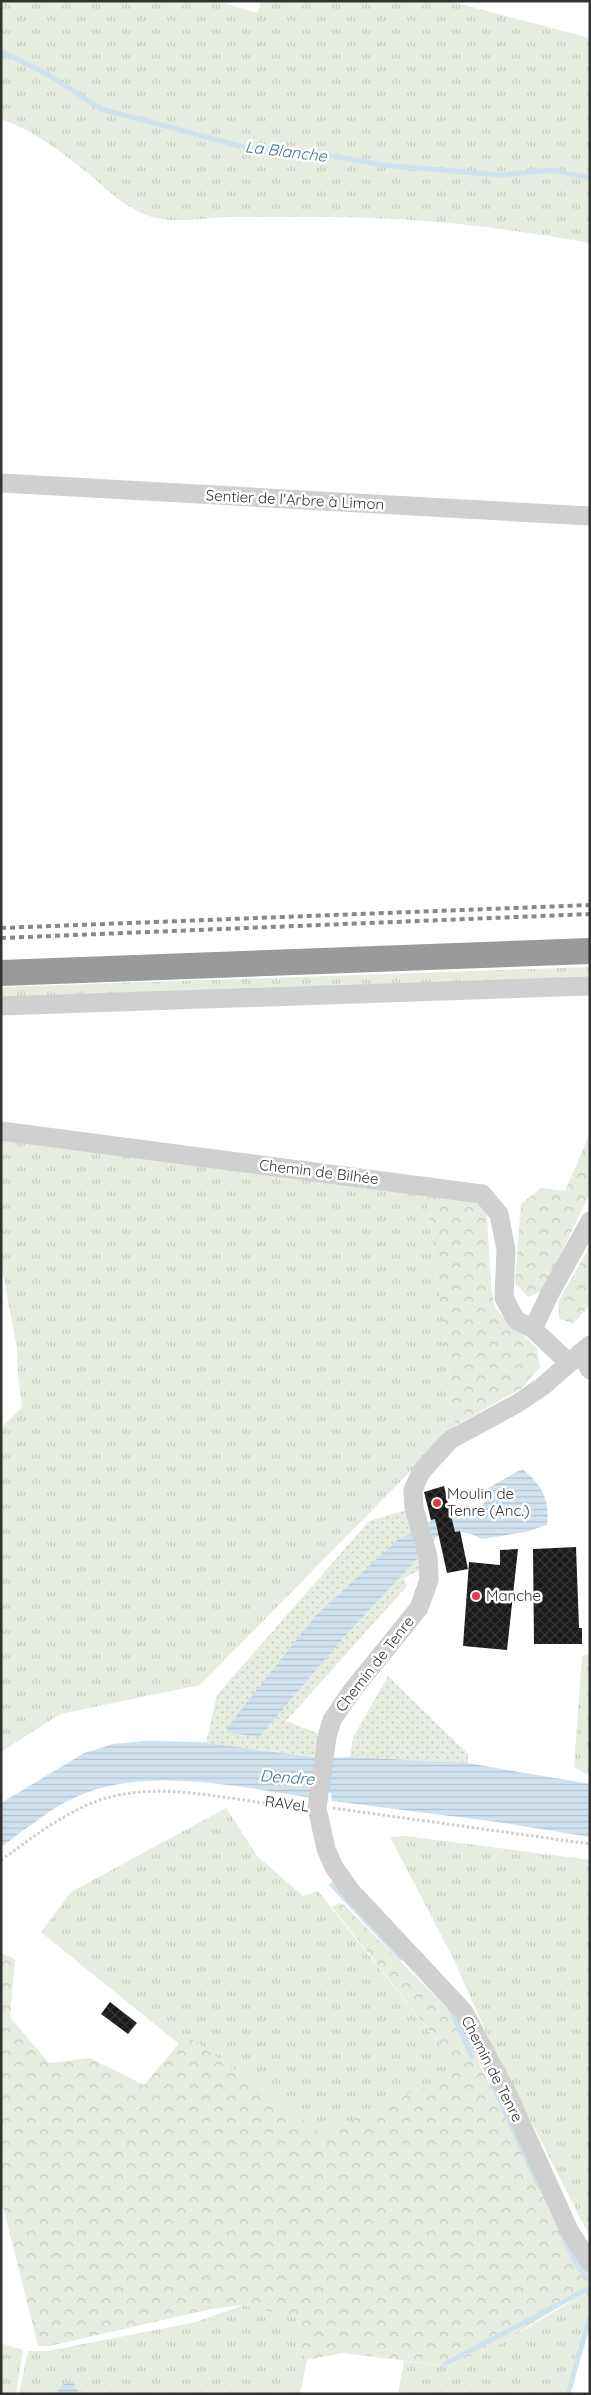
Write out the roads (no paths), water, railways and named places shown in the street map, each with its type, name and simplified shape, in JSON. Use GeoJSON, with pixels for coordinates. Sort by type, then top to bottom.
{"type":"FeatureCollection","features":[{"type":"Feature","properties":{"kind":"highway"},"geometry":{"type":"LineString","coordinates":[[1,973],[590,951]]}},
{"type":"Feature","properties":{"kind":"street","name":"Sentier de l'Arbre à Limon"},"geometry":{"type":"LineString","coordinates":[[1,483],[590,516]]}},
{"type":"Feature","properties":{"kind":"street"},"geometry":{"type":"LineString","coordinates":[[1,1006],[590,986]]}},
{"type":"Feature","properties":{"kind":"street","name":"Chemin de Bilhée"},"geometry":{"type":"LineString","coordinates":[[1,1131],[482,1194],[499,1214],[506,1250],[504,1298],[516,1320],[532,1329]]}},
{"type":"Feature","properties":{"kind":"street"},"geometry":{"type":"LineString","coordinates":[[590,1221],[532,1329],[579,1353],[590,1370]]}},
{"type":"Feature","properties":{"kind":"street","name":"Chemin de Tenre"},"geometry":{"type":"LineString","coordinates":[[579,1353],[543,1386],[518,1403],[450,1440],[428,1462],[413,1490],[414,1508],[428,1556],[429,1580],[419,1608],[356,1686],[332,1720],[326,1746],[318,1803],[326,1849],[334,1867],[350,1890],[464,2012],[509,2097],[569,2230],[590,2263]]}},
{"type":"Feature","properties":{"kind":"water"},"geometry":{"type":"Polygon","coordinates":[[[522,1469],[535,1481],[543,1493],[548,1516],[547,1525],[526,1532],[482,1539],[471,1534],[459,1532],[436,1537],[427,1551],[419,1557],[346,1635],[259,1737],[226,1732],[237,1715],[317,1614],[401,1537],[421,1531],[431,1520],[472,1512],[484,1504],[488,1488],[522,1469]]]}},
{"type":"Feature","properties":{"kind":"water","name":"Dendre"},"geometry":{"type":"Polygon","coordinates":[[[145,1741],[200,1742],[321,1758],[350,1757],[468,1763],[590,1784],[590,1837],[497,1822],[332,1801],[331,1793],[314,1792],[313,1798],[223,1784],[161,1781],[130,1783],[101,1788],[74,1798],[46,1814],[1,1847],[1,1803],[84,1753],[113,1744],[145,1741]]]}},
{"type":"Feature","properties":{"kind":"water"},"geometry":{"type":"Polygon","coordinates":[[[73,2382],[79,2394],[55,2394],[65,2383],[73,2382]]]}},
{"type":"Feature","properties":{"kind":"waterway","name":"La Blanche"},"geometry":{"type":"LineString","coordinates":[[1,51],[49,75],[101,109],[244,147],[308,152],[383,165],[501,175],[551,170],[590,178]]}},
{"type":"Feature","properties":{"kind":"waterway"},"geometry":{"type":"LineString","coordinates":[[332,1885],[401,1958]]}},
{"type":"Feature","properties":{"kind":"waterway"},"geometry":{"type":"LineString","coordinates":[[449,2007],[472,2056]]}},
{"type":"Feature","properties":{"kind":"waterway"},"geometry":{"type":"LineString","coordinates":[[492,2084],[539,2186]]}},
{"type":"Feature","properties":{"kind":"waterway"},"geometry":{"type":"LineString","coordinates":[[563,2237],[577,2265],[590,2281]]}},
{"type":"Feature","properties":{"kind":"waterway"},"geometry":{"type":"LineString","coordinates":[[445,2364],[590,2288]]}},
{"type":"Feature","properties":{"kind":"waterway"},"geometry":{"type":"LineString","coordinates":[[568,2394],[590,2317]]}},
{"type":"Feature","properties":{"kind":"railway"},"geometry":{"type":"LineString","coordinates":[[1,928],[590,905]]}},
{"type":"Feature","properties":{"kind":"railway"},"geometry":{"type":"LineString","coordinates":[[1,938],[590,914]]}},
{"type":"Feature","properties":{"kind":"place","name":"Moulin de Tenre (Anc.)"},"geometry":{"type":"Point","coordinates":[437,1503]}},
{"type":"Feature","properties":{"kind":"place","name":"Manche"},"geometry":{"type":"Point","coordinates":[476,1596]}}]}
